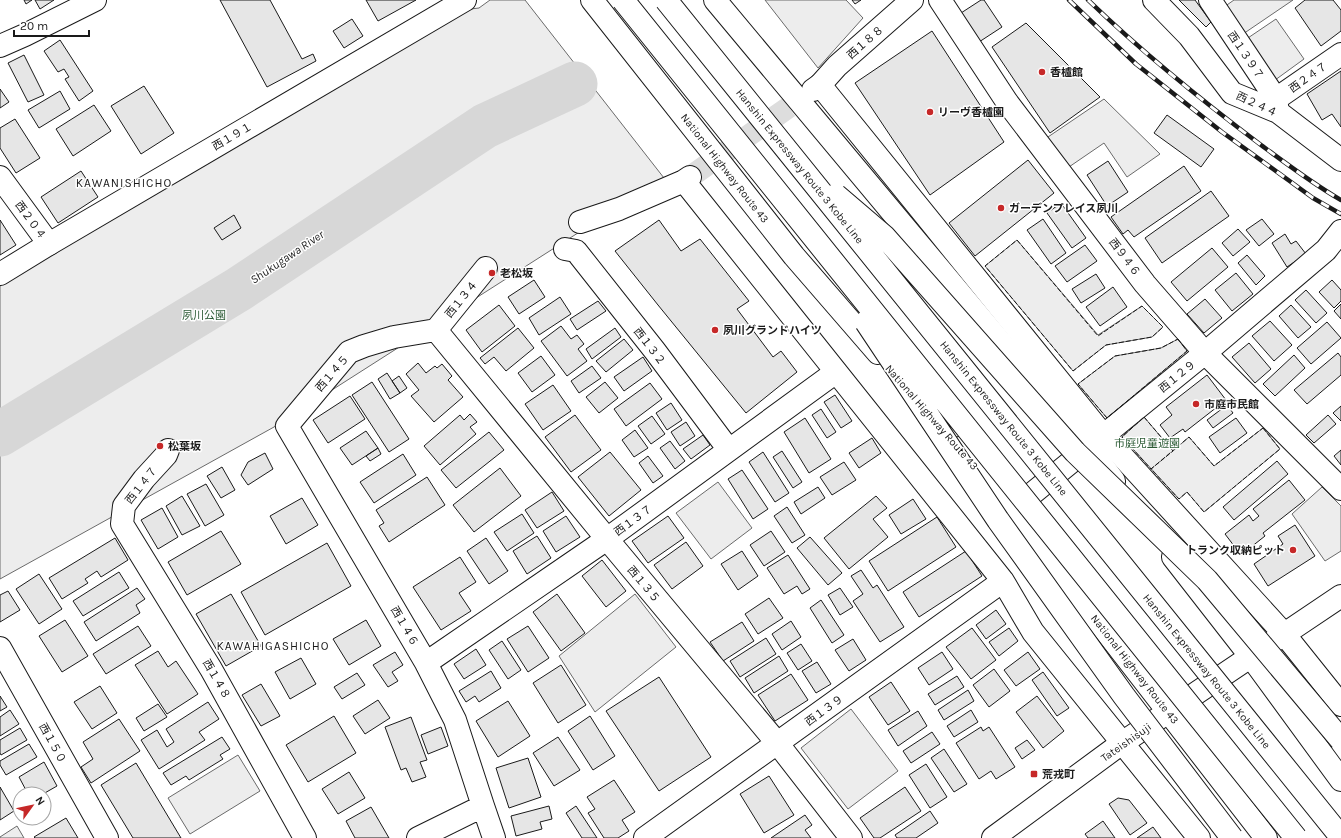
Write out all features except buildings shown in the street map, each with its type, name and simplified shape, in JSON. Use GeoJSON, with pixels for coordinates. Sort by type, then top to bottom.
{"type":"FeatureCollection","features":[{"type":"Feature","properties":{"kind":"main road"},"geometry":{"type":"LineString","coordinates":[[0,46],[95,0]]}},
{"type":"Feature","properties":{"kind":"main road","name":"西１９１"},"geometry":{"type":"LineString","coordinates":[[0,274],[54,245],[146,191],[465,0]]}},
{"type":"Feature","properties":{"kind":"main road","name":"National Highway Route 43"},"geometry":{"type":"LineString","coordinates":[[592,0],[794,256],[1012,510],[1266,838]]}},
{"type":"Feature","properties":{"kind":"main road"},"geometry":{"type":"LineString","coordinates":[[623,0],[1296,838]]}},
{"type":"Feature","properties":{"kind":"main road","name":"Hanshin Expressway Route 3 Kobe Line"},"geometry":{"type":"LineString","coordinates":[[666,0],[1341,837]]}},
{"type":"Feature","properties":{"kind":"main road"},"geometry":{"type":"LineString","coordinates":[[715,0],[1096,441],[1285,635],[1341,705]]}},
{"type":"Feature","properties":{"kind":"main road","name":"西１８８"},"geometry":{"type":"LineString","coordinates":[[912,0],[837,66],[816,88],[1096,441]]}},
{"type":"Feature","properties":{"kind":"main road","name":"西２４４"},"geometry":{"type":"LineString","coordinates":[[1154,0],[1189,36],[1232,92],[1277,106],[1341,160]]}},
{"type":"Feature","properties":{"kind":"main road","name":"西１３９７"},"geometry":{"type":"LineString","coordinates":[[1210,0],[1277,106]]}},
{"type":"Feature","properties":{"kind":"main road","name":"西９４６"},"geometry":{"type":"LineString","coordinates":[[944,2],[1007,102],[1145,284],[1205,353],[1341,489]]}},
{"type":"Feature","properties":{"kind":"main road","name":"西２４７"},"geometry":{"type":"LineString","coordinates":[[1277,106],[1341,54]]}},
{"type":"Feature","properties":{"kind":"main road"},"geometry":{"type":"LineString","coordinates":[[798,163],[884,236],[1075,452],[1207,580],[1341,740]]}},
{"type":"Feature","properties":{"kind":"main road","name":"西２０４"},"geometry":{"type":"LineString","coordinates":[[0,177],[54,245]]}},
{"type":"Feature","properties":{"kind":"main road"},"geometry":{"type":"LineString","coordinates":[[580,222],[619,209],[687,179],[836,372],[1003,581],[1033,632],[1199,838]]}},
{"type":"Feature","properties":{"kind":"main road"},"geometry":{"type":"LineString","coordinates":[[780,195],[998,520],[1124,696],[1232,838]]}},
{"type":"Feature","properties":{"kind":"main road","name":"西１２９"},"geometry":{"type":"LineString","coordinates":[[1012,510],[1205,353],[1334,254],[1341,231]]}},
{"type":"Feature","properties":{"kind":"main road","name":"西１３２"},"geometry":{"type":"LineString","coordinates":[[565,248],[576,251],[655,351],[729,450]]}},
{"type":"Feature","properties":{"kind":"main road","name":"西１３４"},"geometry":{"type":"LineString","coordinates":[[436,330],[486,268]]}},
{"type":"Feature","properties":{"kind":"main road","name":"西１４５"},"geometry":{"type":"LineString","coordinates":[[287,426],[349,352],[364,346],[394,338],[436,330]]}},
{"type":"Feature","properties":{"kind":"main road","name":"西１３５"},"geometry":{"type":"LineString","coordinates":[[436,330],[606,539],[778,744],[851,838]]}},
{"type":"Feature","properties":{"kind":"main road","name":"西１３７"},"geometry":{"type":"LineString","coordinates":[[426,663],[606,539],[836,372]]}},
{"type":"Feature","properties":{"kind":"main road","name":"西１４６"},"geometry":{"type":"LineString","coordinates":[[287,426],[426,663],[455,720],[494,838]]}},
{"type":"Feature","properties":{"kind":"main road"},"geometry":{"type":"LineString","coordinates":[[1096,441],[1341,780]]}},
{"type":"Feature","properties":{"kind":"main road","name":"西１４７"},"geometry":{"type":"LineString","coordinates":[[122,524],[124,506],[144,479],[166,455],[168,450]]}},
{"type":"Feature","properties":{"kind":"main road","name":"西１４８"},"geometry":{"type":"LineString","coordinates":[[122,524],[212,669],[305,838]]}},
{"type":"Feature","properties":{"kind":"main road","name":"西１３９"},"geometry":{"type":"LineString","coordinates":[[645,838],[778,744],[1003,581]]}},
{"type":"Feature","properties":{"kind":"main road","name":"Tateishisuji"},"geometry":{"type":"LineString","coordinates":[[993,838],[1122,743],[1341,596]]}},
{"type":"Feature","properties":{"kind":"main road","name":"西１５０"},"geometry":{"type":"LineString","coordinates":[[0,648],[107,838]]}},
{"type":"Feature","properties":{"kind":"main road"},"geometry":{"type":"LineString","coordinates":[[418,838],[483,806]]}},
{"type":"Feature","properties":{"kind":"shaded area","name":"夙川公園"},"geometry":{"type":"Polygon","coordinates":[[[490,0],[525,0],[664,178],[274,427],[0,579],[0,286],[106,220],[454,11],[479,8],[490,0]]]}},
{"type":"Feature","properties":{"kind":"shaded area"},"geometry":{"type":"Polygon","coordinates":[[[765,0],[846,0],[863,18],[818,68],[765,0]]]}},
{"type":"Feature","properties":{"kind":"shaded area"},"geometry":{"type":"Polygon","coordinates":[[[1234,0],[1293,0],[1243,34],[1224,7],[1234,0]]]}},
{"type":"Feature","properties":{"kind":"shaded area"},"geometry":{"type":"Polygon","coordinates":[[[1276,19],[1304,59],[1271,83],[1242,42],[1276,19]]]}},
{"type":"Feature","properties":{"kind":"shaded area"},"geometry":{"type":"Polygon","coordinates":[[[1104,99],[1160,154],[1127,177],[1104,143],[1066,169],[1045,139],[1104,99]]]}},
{"type":"Feature","properties":{"kind":"shaded area"},"geometry":{"type":"Polygon","coordinates":[[[1017,240],[1098,335],[1142,306],[1163,327],[1152,337],[1106,345],[1073,371],[985,266],[1017,240]]]}},
{"type":"Feature","properties":{"kind":"shaded area"},"geometry":{"type":"Polygon","coordinates":[[[1178,339],[1187,351],[1107,418],[1078,384],[1115,356],[1161,348],[1178,339]]]}},
{"type":"Feature","properties":{"kind":"shaded area"},"geometry":{"type":"Polygon","coordinates":[[[1144,417],[1173,451],[1189,437],[1214,466],[1263,428],[1280,449],[1204,512],[1187,492],[1179,499],[1122,437],[1144,417]]]}},
{"type":"Feature","properties":{"kind":"shaded area"},"geometry":{"type":"Polygon","coordinates":[[[718,482],[752,528],[711,559],[676,513],[718,482]]]}},
{"type":"Feature","properties":{"kind":"shaded area"},"geometry":{"type":"Polygon","coordinates":[[[1322,487],[1341,506],[1341,551],[1325,561],[1292,514],[1322,487]]]}},
{"type":"Feature","properties":{"kind":"shaded area"},"geometry":{"type":"Polygon","coordinates":[[[635,594],[676,647],[595,712],[559,656],[635,594]]]}},
{"type":"Feature","properties":{"kind":"shaded area"},"geometry":{"type":"Polygon","coordinates":[[[851,709],[898,771],[848,809],[801,748],[851,709]]]}},
{"type":"Feature","properties":{"kind":"shaded area"},"geometry":{"type":"Polygon","coordinates":[[[238,755],[260,791],[190,834],[168,798],[238,755]]]}},
{"type":"Feature","properties":{"kind":"shaded area"},"geometry":{"type":"Polygon","coordinates":[[[17,826],[24,838],[0,838],[17,826]]]}},
{"type":"Feature","properties":{"kind":"waterway","name":"Shukugawa River"},"geometry":{"type":"LineString","coordinates":[[0,434],[239,289],[485,126],[575,84]]}},
{"type":"Feature","properties":{"kind":"tunnel"},"geometry":{"type":"LineString","coordinates":[[690,177],[813,90]]}},
{"type":"Feature","properties":{"kind":"railway"},"geometry":{"type":"LineString","coordinates":[[1069,0],[1136,64],[1222,132],[1313,198],[1341,214]]}},
{"type":"Feature","properties":{"kind":"railway"},"geometry":{"type":"LineString","coordinates":[[1088,0],[1151,57],[1216,111],[1300,174],[1341,200]]}},
{"type":"Feature","properties":{"kind":"fence"},"geometry":{"type":"LineString","coordinates":[[1017,240],[1098,336],[1142,306],[1163,327],[1152,337],[1106,345],[1073,371],[985,266],[1017,240]]}},
{"type":"Feature","properties":{"kind":"fence"},"geometry":{"type":"LineString","coordinates":[[1178,339],[1187,351],[1107,418],[1078,384],[1115,356],[1161,348],[1178,339]]}},
{"type":"Feature","properties":{"kind":"fence"},"geometry":{"type":"LineString","coordinates":[[1144,417],[1173,451],[1151,469],[1122,437],[1144,417]]}},
{"type":"Feature","properties":{"kind":"fence"},"geometry":{"type":"LineString","coordinates":[[1263,428],[1280,449],[1204,512],[1187,492],[1179,499],[1151,469],[1189,437],[1214,466],[1263,428]]}},
{"type":"Feature","properties":{"kind":"place","name":"香櫨館"},"geometry":{"type":"Point","coordinates":[1042,72]}},
{"type":"Feature","properties":{"kind":"place","name":"リーヴ香櫨園"},"geometry":{"type":"Point","coordinates":[930,112]}},
{"type":"Feature","properties":{"kind":"place","name":"ガーデンプレイス夙川"},"geometry":{"type":"Point","coordinates":[1001,208]}},
{"type":"Feature","properties":{"kind":"place","name":"老松坂"},"geometry":{"type":"Point","coordinates":[492,273]}},
{"type":"Feature","properties":{"kind":"place","name":"夙川グランドハイツ"},"geometry":{"type":"Point","coordinates":[715,330]}},
{"type":"Feature","properties":{"kind":"place","name":"市庭市民館"},"geometry":{"type":"Point","coordinates":[1196,404]}},
{"type":"Feature","properties":{"kind":"place","name":"松葉坂"},"geometry":{"type":"Point","coordinates":[160,446]}},
{"type":"Feature","properties":{"kind":"place","name":"トランク収納ピット"},"geometry":{"type":"Point","coordinates":[1293,550]}},
{"type":"Feature","properties":{"kind":"place","name":"荒戎町"},"geometry":{"type":"Point","coordinates":[1034,774]}},
{"type":"Feature","properties":{"kind":"district","name":"KAWANISHICHO"},"geometry":{"type":"Point","coordinates":[124,183]}},
{"type":"Feature","properties":{"kind":"district","name":"KAWAHIGASHICHO"},"geometry":{"type":"Point","coordinates":[273,646]}},
{"type":"Feature","properties":{"kind":"park label","name":"市庭児童遊園"},"geometry":{"type":"Point","coordinates":[1147,443]}}]}
